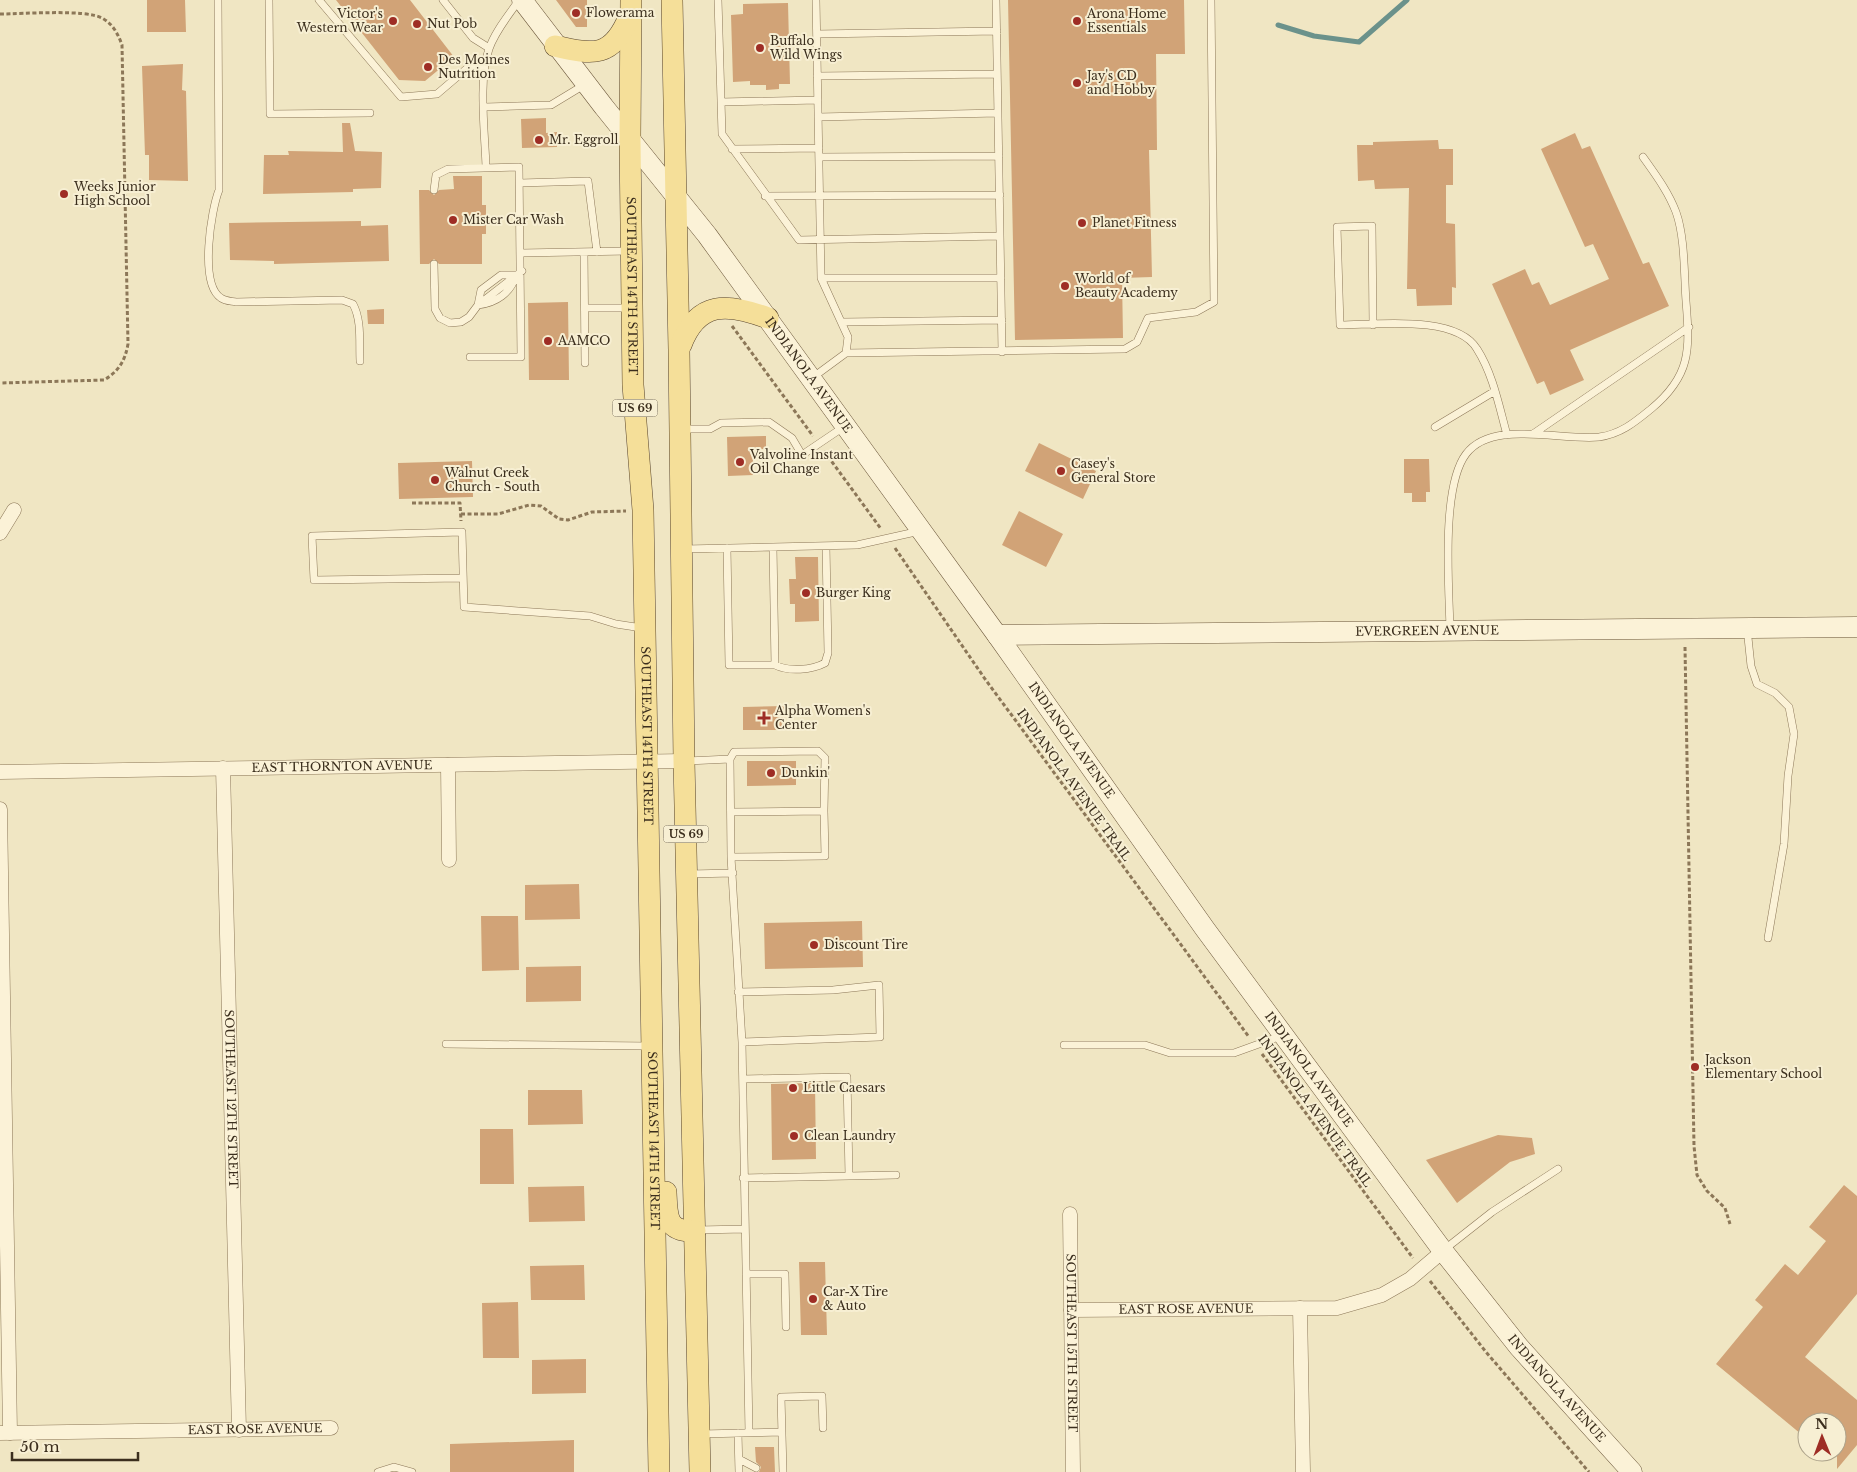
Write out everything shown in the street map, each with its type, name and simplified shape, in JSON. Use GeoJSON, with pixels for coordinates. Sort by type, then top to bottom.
{"type":"FeatureCollection","features":[{"type":"Feature","properties":{"kind":"main road","name":"INDIANOLA AVENUE"},"geometry":{"type":"LineString","coordinates":[[521,0],[555,46],[697,222],[768,318],[997,635],[1282,1036],[1443,1251],[1519,1347],[1632,1472]]}},
{"type":"Feature","properties":{"kind":"main road","name":"US 69"},"geometry":{"type":"LineString","coordinates":[[672,0],[680,350],[684,761],[700,1472]]}},
{"type":"Feature","properties":{"kind":"main road"},"geometry":{"type":"LineString","coordinates":[[555,46],[579,51],[603,49],[613,44],[621,37],[631,6]]}},
{"type":"Feature","properties":{"kind":"main road","name":"SOUTHEAST 14TH STREET"},"geometry":{"type":"LineString","coordinates":[[631,6],[630,140],[633,385],[643,510],[659,1472]]}},
{"type":"Feature","properties":{"kind":"main road"},"geometry":{"type":"LineString","coordinates":[[680,350],[692,322],[712,309],[737,308],[768,318]]}},
{"type":"Feature","properties":{"kind":"main road","name":"EVERGREEN AVENUE"},"geometry":{"type":"LineString","coordinates":[[997,635],[1857,627]]}},
{"type":"Feature","properties":{"kind":"main road"},"geometry":{"type":"LineString","coordinates":[[652,1082],[662,1105],[666,1135],[666,1194],[670,1223],[680,1230],[695,1230]]}},
{"type":"Feature","properties":{"kind":"street"},"geometry":{"type":"LineString","coordinates":[[0,533],[14,510]]}},
{"type":"Feature","properties":{"kind":"street","name":"EAST THORNTON AVENUE"},"geometry":{"type":"LineString","coordinates":[[0,772],[684,761]]}},
{"type":"Feature","properties":{"kind":"street"},"geometry":{"type":"LineString","coordinates":[[448,765],[449,860]]}},
{"type":"Feature","properties":{"kind":"street","name":"SOUTHEAST 12TH STREET"},"geometry":{"type":"LineString","coordinates":[[223,768],[239,1430]]}},
{"type":"Feature","properties":{"kind":"street"},"geometry":{"type":"LineString","coordinates":[[0,810],[5,1433]]}},
{"type":"Feature","properties":{"kind":"street","name":"SOUTHEAST 15TH STREET"},"geometry":{"type":"LineString","coordinates":[[1070,1214],[1073,1472]]}},
{"type":"Feature","properties":{"kind":"street","name":"EAST ROSE AVENUE"},"geometry":{"type":"LineString","coordinates":[[1071,1310],[1336,1308],[1382,1295],[1410,1279],[1443,1251]]}},
{"type":"Feature","properties":{"kind":"street"},"geometry":{"type":"LineString","coordinates":[[1300,1308],[1303,1472]]}},
{"type":"Feature","properties":{"kind":"street","name":"EAST ROSE AVENUE"},"geometry":{"type":"LineString","coordinates":[[5,1433],[331,1428]]}},
{"type":"Feature","properties":{"kind":"lane"},"geometry":{"type":"LineString","coordinates":[[218,0],[219,190],[213,205],[210,224],[210,279],[214,291],[221,299],[236,302],[342,300],[353,304],[359,323],[360,361]]}},
{"type":"Feature","properties":{"kind":"lane"},"geometry":{"type":"LineString","coordinates":[[269,0],[270,114],[370,113]]}},
{"type":"Feature","properties":{"kind":"lane"},"geometry":{"type":"LineString","coordinates":[[319,0],[401,97],[437,94],[471,66],[484,67]]}},
{"type":"Feature","properties":{"kind":"lane"},"geometry":{"type":"LineString","coordinates":[[443,0],[473,38],[489,48]]}},
{"type":"Feature","properties":{"kind":"lane"},"geometry":{"type":"LineString","coordinates":[[486,167],[484,67],[489,48],[521,0]]}},
{"type":"Feature","properties":{"kind":"lane"},"geometry":{"type":"LineString","coordinates":[[718,0],[722,134],[765,196],[799,240],[1000,236]]}},
{"type":"Feature","properties":{"kind":"lane"},"geometry":{"type":"LineString","coordinates":[[816,0],[821,278],[848,336],[846,353]]}},
{"type":"Feature","properties":{"kind":"lane"},"geometry":{"type":"LineString","coordinates":[[996,0],[1002,352]]}},
{"type":"Feature","properties":{"kind":"lane"},"geometry":{"type":"LineString","coordinates":[[812,378],[846,353],[1125,349],[1137,342],[1148,318],[1196,312],[1214,302],[1211,0]]}},
{"type":"Feature","properties":{"kind":"lane"},"geometry":{"type":"LineString","coordinates":[[816,34],[997,31]]}},
{"type":"Feature","properties":{"kind":"lane"},"geometry":{"type":"LineString","coordinates":[[817,76],[997,74]]}},
{"type":"Feature","properties":{"kind":"lane"},"geometry":{"type":"LineString","coordinates":[[485,107],[552,105],[586,84]]}},
{"type":"Feature","properties":{"kind":"lane"},"geometry":{"type":"LineString","coordinates":[[721,102],[818,100]]}},
{"type":"Feature","properties":{"kind":"lane"},"geometry":{"type":"LineString","coordinates":[[818,117],[998,113]]}},
{"type":"Feature","properties":{"kind":"lane"},"geometry":{"type":"LineString","coordinates":[[732,149],[818,148]]}},
{"type":"Feature","properties":{"kind":"lane"},"geometry":{"type":"LineString","coordinates":[[819,157],[999,156]]}},
{"type":"Feature","properties":{"kind":"lane"},"geometry":{"type":"LineString","coordinates":[[1450,632],[1450,506],[1455,476],[1465,454],[1481,440],[1507,435],[1532,434],[1600,437],[1628,428],[1678,384],[1687,359],[1689,327],[1683,253],[1676,213],[1662,184],[1643,157]]}},
{"type":"Feature","properties":{"kind":"lane"},"geometry":{"type":"LineString","coordinates":[[434,190],[436,175],[448,169],[519,167],[521,357],[470,357]]}},
{"type":"Feature","properties":{"kind":"lane"},"geometry":{"type":"LineString","coordinates":[[520,183],[588,181],[597,252]]}},
{"type":"Feature","properties":{"kind":"lane"},"geometry":{"type":"LineString","coordinates":[[765,196],[1000,196]]}},
{"type":"Feature","properties":{"kind":"lane"},"geometry":{"type":"LineString","coordinates":[[1373,325],[1372,226],[1337,227],[1340,325],[1373,325],[1406,324],[1446,328],[1463,334],[1476,347],[1496,391],[1507,435]]}},
{"type":"Feature","properties":{"kind":"lane"},"geometry":{"type":"LineString","coordinates":[[521,253],[631,251]]}},
{"type":"Feature","properties":{"kind":"lane"},"geometry":{"type":"LineString","coordinates":[[584,252],[585,363]]}},
{"type":"Feature","properties":{"kind":"lane"},"geometry":{"type":"LineString","coordinates":[[434,264],[434,300],[440,318],[450,323],[461,322],[470,317],[478,305],[519,273]]}},
{"type":"Feature","properties":{"kind":"lane"},"geometry":{"type":"LineString","coordinates":[[821,278],[1001,278]]}},
{"type":"Feature","properties":{"kind":"lane"},"geometry":{"type":"LineString","coordinates":[[585,308],[632,308]]}},
{"type":"Feature","properties":{"kind":"lane"},"geometry":{"type":"LineString","coordinates":[[842,322],[1002,320]]}},
{"type":"Feature","properties":{"kind":"lane"},"geometry":{"type":"LineString","coordinates":[[1532,434],[1689,327]]}},
{"type":"Feature","properties":{"kind":"lane"},"geometry":{"type":"LineString","coordinates":[[1435,427],[1496,391]]}},
{"type":"Feature","properties":{"kind":"lane"},"geometry":{"type":"LineString","coordinates":[[681,430],[710,429],[721,423],[769,422],[792,438],[802,455],[845,425]]}},
{"type":"Feature","properties":{"kind":"lane"},"geometry":{"type":"LineString","coordinates":[[682,549],[857,545],[889,539],[920,530]]}},
{"type":"Feature","properties":{"kind":"lane"},"geometry":{"type":"LineString","coordinates":[[463,578],[314,580],[312,536],[462,532],[464,607],[590,616],[616,624],[645,629]]}},
{"type":"Feature","properties":{"kind":"lane"},"geometry":{"type":"LineString","coordinates":[[727,548],[729,666],[775,665],[782,668],[815,668],[825,663],[828,653],[826,546]]}},
{"type":"Feature","properties":{"kind":"lane"},"geometry":{"type":"LineString","coordinates":[[773,547],[775,665]]}},
{"type":"Feature","properties":{"kind":"lane"},"geometry":{"type":"LineString","coordinates":[[1747,628],[1751,666],[1757,684],[1776,693],[1788,707],[1794,734],[1788,776],[1784,844],[1768,938]]}},
{"type":"Feature","properties":{"kind":"lane"},"geometry":{"type":"LineString","coordinates":[[731,857],[825,856],[825,758],[818,751],[734,752],[730,759],[731,857],[742,1042],[749,1433]]}},
{"type":"Feature","properties":{"kind":"lane"},"geometry":{"type":"LineString","coordinates":[[684,761],[730,759]]}},
{"type":"Feature","properties":{"kind":"lane"},"geometry":{"type":"LineString","coordinates":[[731,812],[824,811]]}},
{"type":"Feature","properties":{"kind":"lane"},"geometry":{"type":"LineString","coordinates":[[687,874],[733,873]]}},
{"type":"Feature","properties":{"kind":"lane"},"geometry":{"type":"LineString","coordinates":[[738,992],[833,990],[878,985],[880,1038],[742,1042]]}},
{"type":"Feature","properties":{"kind":"lane"},"geometry":{"type":"LineString","coordinates":[[1064,1046],[1145,1045],[1170,1053],[1234,1052],[1282,1036]]}},
{"type":"Feature","properties":{"kind":"lane"},"geometry":{"type":"LineString","coordinates":[[446,1044],[652,1046]]}},
{"type":"Feature","properties":{"kind":"lane"},"geometry":{"type":"LineString","coordinates":[[743,1079],[847,1078],[849,1176]]}},
{"type":"Feature","properties":{"kind":"lane"},"geometry":{"type":"LineString","coordinates":[[1443,1251],[1492,1212],[1558,1169]]}},
{"type":"Feature","properties":{"kind":"lane"},"geometry":{"type":"LineString","coordinates":[[744,1178],[896,1175]]}},
{"type":"Feature","properties":{"kind":"lane"},"geometry":{"type":"LineString","coordinates":[[695,1230],[745,1229]]}},
{"type":"Feature","properties":{"kind":"lane"},"geometry":{"type":"LineString","coordinates":[[746,1274],[785,1274],[786,1327]]}},
{"type":"Feature","properties":{"kind":"lane"},"geometry":{"type":"LineString","coordinates":[[783,1472],[781,1397],[822,1396],[823,1428]]}},
{"type":"Feature","properties":{"kind":"lane"},"geometry":{"type":"LineString","coordinates":[[699,1434],[782,1432]]}},
{"type":"Feature","properties":{"kind":"lane"},"geometry":{"type":"LineString","coordinates":[[738,1433],[739,1472]]}},
{"type":"Feature","properties":{"kind":"lane"},"geometry":{"type":"LineString","coordinates":[[739,1459],[756,1468]]}},
{"type":"Feature","properties":{"kind":"lane"},"geometry":{"type":"LineString","coordinates":[[378,1472],[394,1467],[412,1472]]}},
{"type":"Feature","properties":{"kind":"path"},"geometry":{"type":"LineString","coordinates":[[0,14],[93,15],[110,24],[118,34],[122,45],[128,344],[122,365],[114,374],[104,380],[0,383]]}},
{"type":"Feature","properties":{"kind":"path","name":"INDIANOLA AVENUE TRAIL"},"geometry":{"type":"LineString","coordinates":[[727,320],[889,539],[985,679],[1412,1257]]}},
{"type":"Feature","properties":{"kind":"path"},"geometry":{"type":"LineString","coordinates":[[412,503],[460,504],[462,532]]}},
{"type":"Feature","properties":{"kind":"path"},"geometry":{"type":"LineString","coordinates":[[461,514],[498,514],[541,506],[559,519],[568,520],[592,512],[643,510]]}},
{"type":"Feature","properties":{"kind":"path"},"geometry":{"type":"LineString","coordinates":[[1684,629],[1694,1146],[1697,1175],[1707,1191],[1725,1208],[1730,1224]]}},
{"type":"Feature","properties":{"kind":"path"},"geometry":{"type":"LineString","coordinates":[[1431,1281],[1486,1352],[1589,1472]]}},
{"type":"Feature","properties":{"kind":"building"},"geometry":{"type":"Polygon","coordinates":[[[147,0],[185,0],[186,32],[147,32],[147,0]]]}},
{"type":"Feature","properties":{"kind":"building"},"geometry":{"type":"Polygon","coordinates":[[[336,0],[410,0],[454,57],[425,81],[399,80],[336,0]]]}},
{"type":"Feature","properties":{"kind":"building","name":"Flowerama"},"geometry":{"type":"Polygon","coordinates":[[[556,0],[587,0],[587,27],[576,27],[556,0]]]}},
{"type":"Feature","properties":{"kind":"building"},"geometry":{"type":"Polygon","coordinates":[[[1008,0],[1184,0],[1185,54],[1156,54],[1157,150],[1149,150],[1152,277],[1122,278],[1123,338],[1015,340],[1008,0]]]}},
{"type":"Feature","properties":{"kind":"building","name":"Buffalo Wild Wings"},"geometry":{"type":"Polygon","coordinates":[[[788,3],[790,84],[779,84],[779,89],[766,90],[766,85],[750,85],[750,81],[733,82],[731,15],[743,14],[743,4],[788,3]]]}},
{"type":"Feature","properties":{"kind":"building"},"geometry":{"type":"Polygon","coordinates":[[[183,64],[182,90],[186,91],[188,181],[149,180],[149,155],[145,155],[142,66],[183,64]]]}},
{"type":"Feature","properties":{"kind":"building","name":"Mr. Eggroll"},"geometry":{"type":"Polygon","coordinates":[[[546,118],[546,133],[557,132],[557,147],[522,148],[521,119],[546,118]]]}},
{"type":"Feature","properties":{"kind":"building"},"geometry":{"type":"Polygon","coordinates":[[[342,123],[350,123],[355,151],[382,152],[381,188],[353,189],[353,192],[263,194],[264,155],[289,155],[288,151],[343,152],[342,123]]]}},
{"type":"Feature","properties":{"kind":"building"},"geometry":{"type":"Polygon","coordinates":[[[1575,133],[1582,149],[1590,146],[1643,264],[1649,262],[1669,306],[1570,350],[1584,380],[1550,395],[1544,381],[1537,384],[1492,284],[1525,269],[1532,285],[1539,282],[1550,305],[1609,279],[1593,244],[1585,247],[1541,149],[1575,133]]]}},
{"type":"Feature","properties":{"kind":"building"},"geometry":{"type":"Polygon","coordinates":[[[1438,140],[1439,149],[1453,149],[1453,185],[1446,185],[1446,223],[1455,224],[1456,288],[1452,287],[1452,305],[1417,306],[1416,289],[1407,289],[1409,188],[1375,189],[1374,180],[1358,181],[1357,145],[1373,145],[1373,142],[1438,140]]]}},
{"type":"Feature","properties":{"kind":"building","name":"Mister Car Wash"},"geometry":{"type":"Polygon","coordinates":[[[453,176],[482,176],[482,205],[486,205],[486,234],[482,234],[482,264],[439,264],[434,259],[429,264],[420,264],[419,190],[429,190],[434,195],[439,190],[454,189],[453,176]]]}},
{"type":"Feature","properties":{"kind":"building"},"geometry":{"type":"Polygon","coordinates":[[[361,221],[361,226],[388,225],[389,261],[274,264],[274,261],[230,260],[229,223],[361,221]]]}},
{"type":"Feature","properties":{"kind":"building","name":"AAMCO"},"geometry":{"type":"Polygon","coordinates":[[[568,302],[569,380],[529,380],[528,303],[568,302]]]}},
{"type":"Feature","properties":{"kind":"building"},"geometry":{"type":"Polygon","coordinates":[[[384,309],[384,324],[368,324],[367,310],[384,309]]]}},
{"type":"Feature","properties":{"kind":"building","name":"Valvoline Instant Oil Change"},"geometry":{"type":"Polygon","coordinates":[[[766,436],[766,449],[753,449],[753,475],[728,476],[727,437],[766,436]]]}},
{"type":"Feature","properties":{"kind":"building","name":"Casey's General Store"},"geometry":{"type":"Polygon","coordinates":[[[1039,443],[1096,471],[1083,499],[1025,471],[1039,443]]]}},
{"type":"Feature","properties":{"kind":"building"},"geometry":{"type":"Polygon","coordinates":[[[1404,459],[1429,459],[1430,492],[1426,492],[1426,502],[1412,502],[1412,493],[1404,493],[1404,459]]]}},
{"type":"Feature","properties":{"kind":"building","name":"Walnut Creek Church - South"},"geometry":{"type":"Polygon","coordinates":[[[472,461],[473,497],[399,499],[398,463],[472,461]]]}},
{"type":"Feature","properties":{"kind":"building"},"geometry":{"type":"Polygon","coordinates":[[[1019,511],[1063,534],[1046,567],[1002,545],[1019,511]]]}},
{"type":"Feature","properties":{"kind":"building","name":"Burger King"},"geometry":{"type":"Polygon","coordinates":[[[795,557],[818,557],[819,621],[795,622],[795,604],[790,604],[789,579],[796,579],[795,557]]]}},
{"type":"Feature","properties":{"kind":"building","name":"Alpha Women's Center"},"geometry":{"type":"Polygon","coordinates":[[[784,706],[785,730],[743,730],[743,707],[784,706]]]}},
{"type":"Feature","properties":{"kind":"building","name":"Dunkin'"},"geometry":{"type":"Polygon","coordinates":[[[747,761],[796,761],[796,785],[747,786],[747,761]]]}},
{"type":"Feature","properties":{"kind":"building"},"geometry":{"type":"Polygon","coordinates":[[[579,884],[580,919],[525,920],[525,885],[579,884]]]}},
{"type":"Feature","properties":{"kind":"building"},"geometry":{"type":"Polygon","coordinates":[[[481,916],[518,916],[519,970],[482,971],[481,916]]]}},
{"type":"Feature","properties":{"kind":"building","name":"Discount Tire"},"geometry":{"type":"Polygon","coordinates":[[[862,921],[863,967],[765,969],[764,923],[862,921]]]}},
{"type":"Feature","properties":{"kind":"building"},"geometry":{"type":"Polygon","coordinates":[[[581,966],[581,1001],[526,1002],[526,967],[581,966]]]}},
{"type":"Feature","properties":{"kind":"building"},"geometry":{"type":"Polygon","coordinates":[[[815,1083],[816,1159],[772,1160],[771,1084],[815,1083]]]}},
{"type":"Feature","properties":{"kind":"building"},"geometry":{"type":"Polygon","coordinates":[[[528,1090],[582,1090],[583,1124],[528,1125],[528,1090]]]}},
{"type":"Feature","properties":{"kind":"building"},"geometry":{"type":"Polygon","coordinates":[[[480,1129],[513,1129],[514,1184],[480,1184],[480,1129]]]}},
{"type":"Feature","properties":{"kind":"building"},"geometry":{"type":"Polygon","coordinates":[[[1498,1135],[1532,1138],[1535,1154],[1510,1162],[1457,1203],[1426,1160],[1498,1135]]]}},
{"type":"Feature","properties":{"kind":"building"},"geometry":{"type":"Polygon","coordinates":[[[1844,1185],[1857,1196],[1857,1294],[1805,1357],[1857,1400],[1857,1445],[1847,1457],[1847,1412],[1797,1412],[1797,1431],[1716,1364],[1763,1307],[1755,1300],[1785,1264],[1798,1275],[1826,1241],[1809,1227],[1844,1185]]]}},
{"type":"Feature","properties":{"kind":"building"},"geometry":{"type":"Polygon","coordinates":[[[584,1186],[585,1221],[529,1222],[528,1187],[584,1186]]]}},
{"type":"Feature","properties":{"kind":"building","name":"Car-X Tire & Auto"},"geometry":{"type":"Polygon","coordinates":[[[799,1262],[825,1262],[827,1335],[801,1335],[799,1262]]]}},
{"type":"Feature","properties":{"kind":"building"},"geometry":{"type":"Polygon","coordinates":[[[584,1265],[585,1300],[531,1300],[530,1266],[584,1265]]]}},
{"type":"Feature","properties":{"kind":"building"},"geometry":{"type":"Polygon","coordinates":[[[518,1302],[519,1358],[483,1358],[482,1303],[518,1302]]]}},
{"type":"Feature","properties":{"kind":"building"},"geometry":{"type":"Polygon","coordinates":[[[586,1359],[586,1393],[532,1394],[532,1360],[586,1359]]]}},
{"type":"Feature","properties":{"kind":"building"},"geometry":{"type":"Polygon","coordinates":[[[574,1440],[574,1472],[450,1472],[450,1444],[574,1440]]]}},
{"type":"Feature","properties":{"kind":"building"},"geometry":{"type":"Polygon","coordinates":[[[755,1447],[774,1447],[775,1472],[759,1472],[761,1467],[756,1462],[755,1447]]]}},
{"type":"Feature","properties":{"kind":"building"},"geometry":{"type":"Polygon","coordinates":[[[1837,1462],[1843,1462],[1837,1469],[1837,1462]]]}},
{"type":"Feature","properties":{"kind":"waterway"},"geometry":{"type":"LineString","coordinates":[[1278,25],[1314,36],[1359,42],[1407,0]]}},
{"type":"Feature","properties":{"kind":"place","name":"Flowerama"},"geometry":{"type":"Point","coordinates":[576,13]}},
{"type":"Feature","properties":{"kind":"place","name":"Victor's Western Wear"},"geometry":{"type":"Point","coordinates":[393,21]}},
{"type":"Feature","properties":{"kind":"place","name":"Arona Home Essentials"},"geometry":{"type":"Point","coordinates":[1077,21]}},
{"type":"Feature","properties":{"kind":"place","name":"Nut Pob"},"geometry":{"type":"Point","coordinates":[417,24]}},
{"type":"Feature","properties":{"kind":"place","name":"Buffalo Wild Wings"},"geometry":{"type":"Point","coordinates":[760,48]}},
{"type":"Feature","properties":{"kind":"place","name":"Des Moines Nutrition"},"geometry":{"type":"Point","coordinates":[428,67]}},
{"type":"Feature","properties":{"kind":"place","name":"Jay's CD and Hobby"},"geometry":{"type":"Point","coordinates":[1077,83]}},
{"type":"Feature","properties":{"kind":"place","name":"Mr. Eggroll"},"geometry":{"type":"Point","coordinates":[539,140]}},
{"type":"Feature","properties":{"kind":"place","name":"Weeks Junior High School"},"geometry":{"type":"Point","coordinates":[64,194]}},
{"type":"Feature","properties":{"kind":"place","name":"Mister Car Wash"},"geometry":{"type":"Point","coordinates":[453,220]}},
{"type":"Feature","properties":{"kind":"place","name":"Planet Fitness"},"geometry":{"type":"Point","coordinates":[1082,223]}},
{"type":"Feature","properties":{"kind":"place","name":"World of Beauty Academy"},"geometry":{"type":"Point","coordinates":[1065,286]}},
{"type":"Feature","properties":{"kind":"place","name":"AAMCO"},"geometry":{"type":"Point","coordinates":[548,341]}},
{"type":"Feature","properties":{"kind":"place","name":"Valvoline Instant Oil Change"},"geometry":{"type":"Point","coordinates":[740,462]}},
{"type":"Feature","properties":{"kind":"place","name":"Casey's General Store"},"geometry":{"type":"Point","coordinates":[1061,471]}},
{"type":"Feature","properties":{"kind":"place","name":"Walnut Creek Church - South"},"geometry":{"type":"Point","coordinates":[435,480]}},
{"type":"Feature","properties":{"kind":"place","name":"Burger King"},"geometry":{"type":"Point","coordinates":[806,593]}},
{"type":"Feature","properties":{"kind":"place","name":"Alpha Women's Center"},"geometry":{"type":"Point","coordinates":[764,718]}},
{"type":"Feature","properties":{"kind":"place","name":"Dunkin'"},"geometry":{"type":"Point","coordinates":[771,773]}},
{"type":"Feature","properties":{"kind":"place","name":"Discount Tire"},"geometry":{"type":"Point","coordinates":[814,945]}},
{"type":"Feature","properties":{"kind":"place","name":"Jackson Elementary School"},"geometry":{"type":"Point","coordinates":[1695,1067]}},
{"type":"Feature","properties":{"kind":"place","name":"Little Caesars"},"geometry":{"type":"Point","coordinates":[793,1088]}},
{"type":"Feature","properties":{"kind":"place","name":"Clean Laundry"},"geometry":{"type":"Point","coordinates":[794,1136]}},
{"type":"Feature","properties":{"kind":"place","name":"Car-X Tire & Auto"},"geometry":{"type":"Point","coordinates":[813,1299]}}]}
